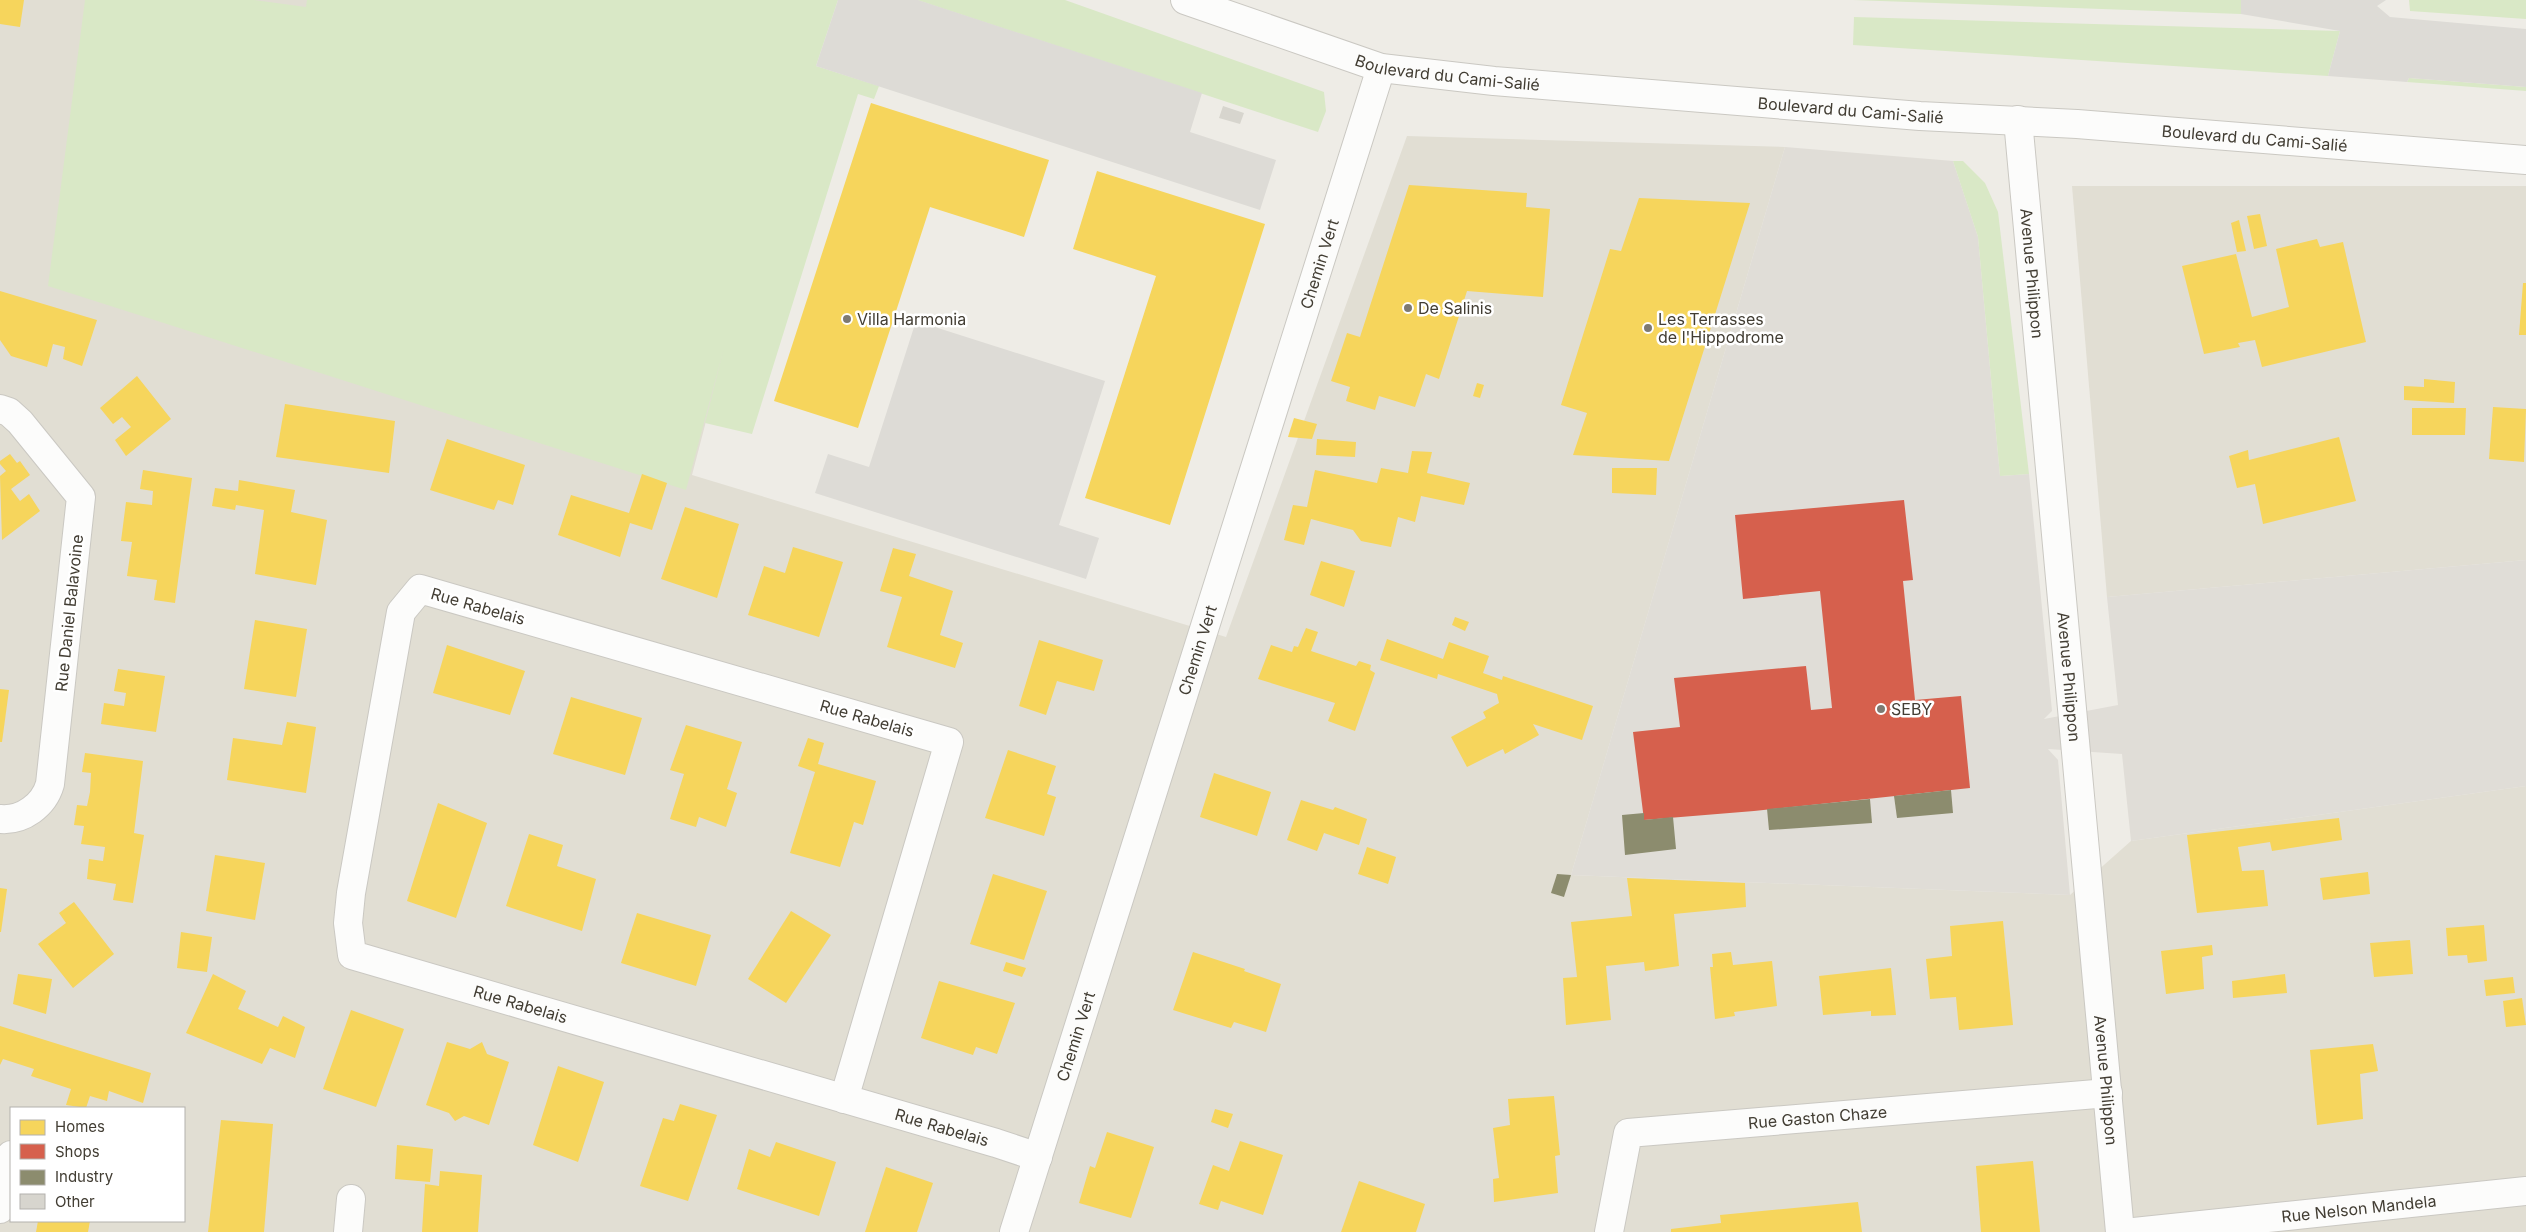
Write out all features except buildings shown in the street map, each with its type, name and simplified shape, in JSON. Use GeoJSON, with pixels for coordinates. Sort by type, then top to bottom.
{"type":"FeatureCollection","features":[{"type":"Feature","properties":{"kind":"street","name":"Boulevard du Cami-Salié"},"geometry":{"type":"LineString","coordinates":[[1185,0],[1382,68],[1494,81],[1910,115],[2018,120],[2526,160]]}},
{"type":"Feature","properties":{"kind":"street","name":"Chemin Vert"},"geometry":{"type":"LineString","coordinates":[[1014,1232],[1382,68]]}},
{"type":"Feature","properties":{"kind":"street","name":"Avenue Philippon"},"geometry":{"type":"LineString","coordinates":[[2018,120],[2120,1232]]}},
{"type":"Feature","properties":{"kind":"street","name":"Rue Daniel Balavoine"},"geometry":{"type":"LineString","coordinates":[[0,408],[20,422],[82,497],[50,784],[47,794],[34,809],[14,818],[0,819]]}},
{"type":"Feature","properties":{"kind":"street","name":"Rue Rabelais"},"geometry":{"type":"LineString","coordinates":[[844,1099],[949,742],[420,589],[400,612],[351,893],[348,923],[352,956],[844,1099],[996,1143],[1038,1157]]}},
{"type":"Feature","properties":{"kind":"street","name":"Rue Gaston Chaze"},"geometry":{"type":"LineString","coordinates":[[1609,1232],[1628,1133],[2108,1092]]}},
{"type":"Feature","properties":{"kind":"street"},"geometry":{"type":"LineString","coordinates":[[0,1208],[10,1160]]}},
{"type":"Feature","properties":{"kind":"street","name":"Rue Nelson Mandela"},"geometry":{"type":"LineString","coordinates":[[2134,1232],[2526,1191]]}},
{"type":"Feature","properties":{"kind":"street"},"geometry":{"type":"LineString","coordinates":[[348,1232],[351,1200]]}},
{"type":"Feature","properties":{"kind":"shaded area"},"geometry":{"type":"Polygon","coordinates":[[[0,0],[816,0],[692,475],[1226,637],[1407,136],[1785,147],[1571,875],[2070,895],[2131,841],[2526,786],[2526,1232],[0,1232],[0,0]]]}},
{"type":"Feature","properties":{"kind":"shaded area"},"geometry":{"type":"Polygon","coordinates":[[[838,0],[918,0],[1202,93],[1190,132],[1276,160],[1260,210],[816,66],[838,0]]]}},
{"type":"Feature","properties":{"kind":"shaded area"},"geometry":{"type":"Polygon","coordinates":[[[2241,0],[2386,0],[2377,6],[2390,17],[2526,29],[2526,87],[2409,78],[2407,82],[2328,76],[2340,31],[2241,14],[2241,0]]]}},
{"type":"Feature","properties":{"kind":"shaded area"},"geometry":{"type":"Polygon","coordinates":[[[1785,147],[1953,161],[1978,237],[2000,476],[2029,474],[2052,711],[2044,719],[2118,705],[2107,597],[2526,560],[2526,786],[2131,841],[2122,754],[2048,749],[2058,760],[2070,895],[1571,875],[1785,147]]]}},
{"type":"Feature","properties":{"kind":"shaded area"},"geometry":{"type":"Polygon","coordinates":[[[2072,186],[2526,186],[2526,560],[2107,597],[2072,186]]]}},
{"type":"Feature","properties":{"kind":"shaded area"},"geometry":{"type":"Polygon","coordinates":[[[916,321],[1105,381],[1059,525],[1099,538],[1086,579],[815,493],[828,454],[869,467],[916,321]]]}},
{"type":"Feature","properties":{"kind":"green space"},"geometry":{"type":"Polygon","coordinates":[[[85,0],[254,0],[306,7],[307,0],[838,0],[816,66],[879,86],[874,99],[858,94],[752,434],[705,423],[724,348],[686,490],[48,286],[85,0]]]}},
{"type":"Feature","properties":{"kind":"green space"},"geometry":{"type":"Polygon","coordinates":[[[917,0],[1065,0],[1324,92],[1326,111],[1318,132],[917,0]]]}},
{"type":"Feature","properties":{"kind":"green space"},"geometry":{"type":"Polygon","coordinates":[[[1853,0],[2241,0],[2241,14],[1853,0]]]}},
{"type":"Feature","properties":{"kind":"green space"},"geometry":{"type":"Polygon","coordinates":[[[2409,0],[2526,0],[2526,19],[2410,11],[2409,0]]]}},
{"type":"Feature","properties":{"kind":"green space"},"geometry":{"type":"Polygon","coordinates":[[[1854,17],[2340,31],[2328,76],[1853,45],[1854,17]]]}},
{"type":"Feature","properties":{"kind":"green space"},"geometry":{"type":"Polygon","coordinates":[[[2409,78],[2526,87],[2526,91],[2407,82],[2409,78]]]}},
{"type":"Feature","properties":{"kind":"green space"},"geometry":{"type":"Polygon","coordinates":[[[1953,161],[1963,161],[1985,183],[1998,212],[2029,474],[2000,476],[1978,237],[1953,161]]]}},
{"type":"Feature","properties":{"kind":"place","name":"De Salinis"},"geometry":{"type":"Point","coordinates":[1408,308]}},
{"type":"Feature","properties":{"kind":"place","name":"Villa Harmonia"},"geometry":{"type":"Point","coordinates":[847,319]}},
{"type":"Feature","properties":{"kind":"place","name":"Les Terrasses de l'Hippodrome"},"geometry":{"type":"Point","coordinates":[1648,328]}},
{"type":"Feature","properties":{"kind":"place","name":"SEBY"},"geometry":{"type":"Point","coordinates":[1881,709]}}]}
